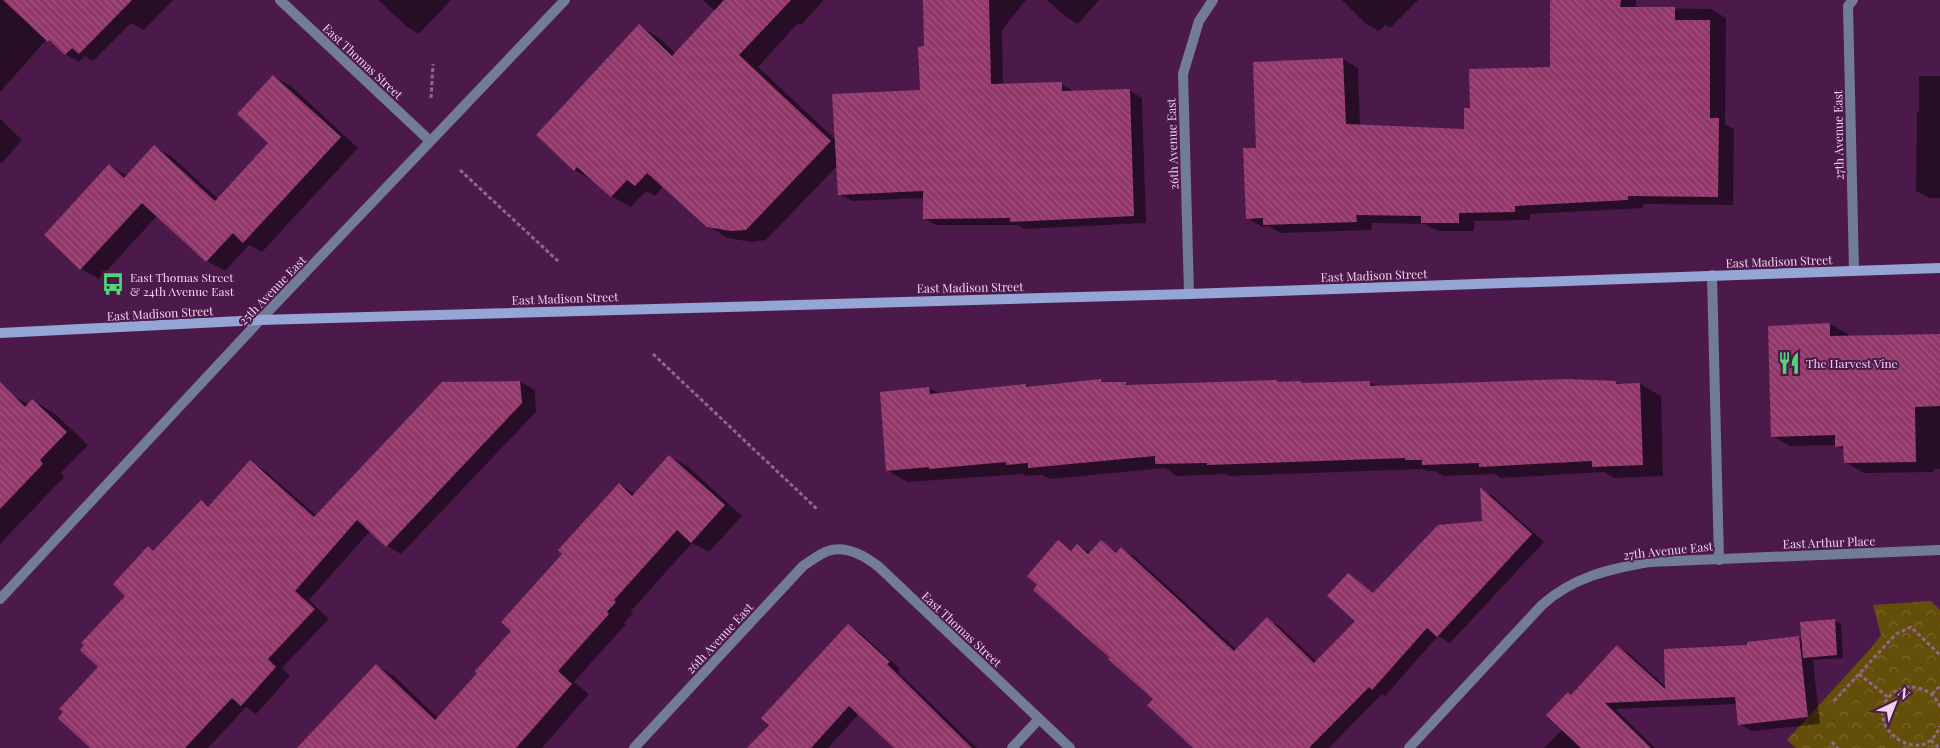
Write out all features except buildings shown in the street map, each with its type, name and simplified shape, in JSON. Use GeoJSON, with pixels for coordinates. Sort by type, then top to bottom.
{"type":"FeatureCollection","features":[{"type":"Feature","properties":{"kind":"main road","name":"East Madison Street"},"geometry":{"type":"LineString","coordinates":[[0,333],[260,320],[1189,294],[1940,268]]}},
{"type":"Feature","properties":{"kind":"street","name":"East Thomas Street"},"geometry":{"type":"LineString","coordinates":[[280,0],[430,141]]}},
{"type":"Feature","properties":{"kind":"street","name":"25th Avenue East"},"geometry":{"type":"LineString","coordinates":[[0,599],[260,320],[565,0]]}},
{"type":"Feature","properties":{"kind":"street","name":"26th Avenue East"},"geometry":{"type":"LineString","coordinates":[[1189,294],[1183,74],[1199,21],[1214,0]]}},
{"type":"Feature","properties":{"kind":"street","name":"27th Avenue East"},"geometry":{"type":"LineString","coordinates":[[1853,0],[1848,6],[1854,271]]}},
{"type":"Feature","properties":{"kind":"street","name":"27th Avenue East"},"geometry":{"type":"LineString","coordinates":[[1409,748],[1542,605],[1566,587],[1586,577],[1649,562],[1719,560],[1712,275]]}},
{"type":"Feature","properties":{"kind":"street","name":"East Thomas Street"},"geometry":{"type":"LineString","coordinates":[[827,551],[842,548],[868,559],[880,567],[1070,748]]}},
{"type":"Feature","properties":{"kind":"street","name":"East Arthur Place"},"geometry":{"type":"LineString","coordinates":[[1719,560],[1940,550]]}},
{"type":"Feature","properties":{"kind":"street","name":"26th Avenue East"},"geometry":{"type":"LineString","coordinates":[[634,748],[803,566],[827,551]]}},
{"type":"Feature","properties":{"kind":"street"},"geometry":{"type":"LineString","coordinates":[[1012,748],[1039,719]]}},
{"type":"Feature","properties":{"kind":"path"},"geometry":{"type":"LineString","coordinates":[[431,98],[433,64]]}},
{"type":"Feature","properties":{"kind":"path"},"geometry":{"type":"LineString","coordinates":[[460,170],[559,262]]}},
{"type":"Feature","properties":{"kind":"path"},"geometry":{"type":"LineString","coordinates":[[653,354],[817,509]]}},
{"type":"Feature","properties":{"kind":"path"},"geometry":{"type":"LineString","coordinates":[[1834,701],[1896,634],[1911,627],[1940,655]]}},
{"type":"Feature","properties":{"kind":"path"},"geometry":{"type":"LineString","coordinates":[[1859,674],[1889,698]]}},
{"type":"Feature","properties":{"kind":"path"},"geometry":{"type":"LineString","coordinates":[[1932,694],[1940,686]]}},
{"type":"Feature","properties":{"kind":"path"},"geometry":{"type":"LineString","coordinates":[[1940,707],[1932,694],[1914,687],[1905,687],[1896,691],[1889,698],[1884,706],[1882,716],[1883,725],[1894,741],[1904,745],[1913,746],[1931,740],[1938,732],[1940,726]]}},
{"type":"Feature","properties":{"kind":"path"},"geometry":{"type":"LineString","coordinates":[[1931,740],[1940,748]]}},
{"type":"Feature","properties":{"kind":"path"},"geometry":{"type":"LineString","coordinates":[[1832,742],[1838,748]]}},
{"type":"Feature","properties":{"kind":"green space"},"geometry":{"type":"Polygon","coordinates":[[[1931,601],[1940,610],[1940,748],[1796,748],[1787,740],[1881,635],[1873,605],[1931,601]]]}},
{"type":"Feature","properties":{"kind":"place","name":"East Thomas Street & 24th Avenue East"},"geometry":{"type":"Point","coordinates":[113,284]}},
{"type":"Feature","properties":{"kind":"place","name":"The Harvest Vine"},"geometry":{"type":"Point","coordinates":[1789,363]}}]}
